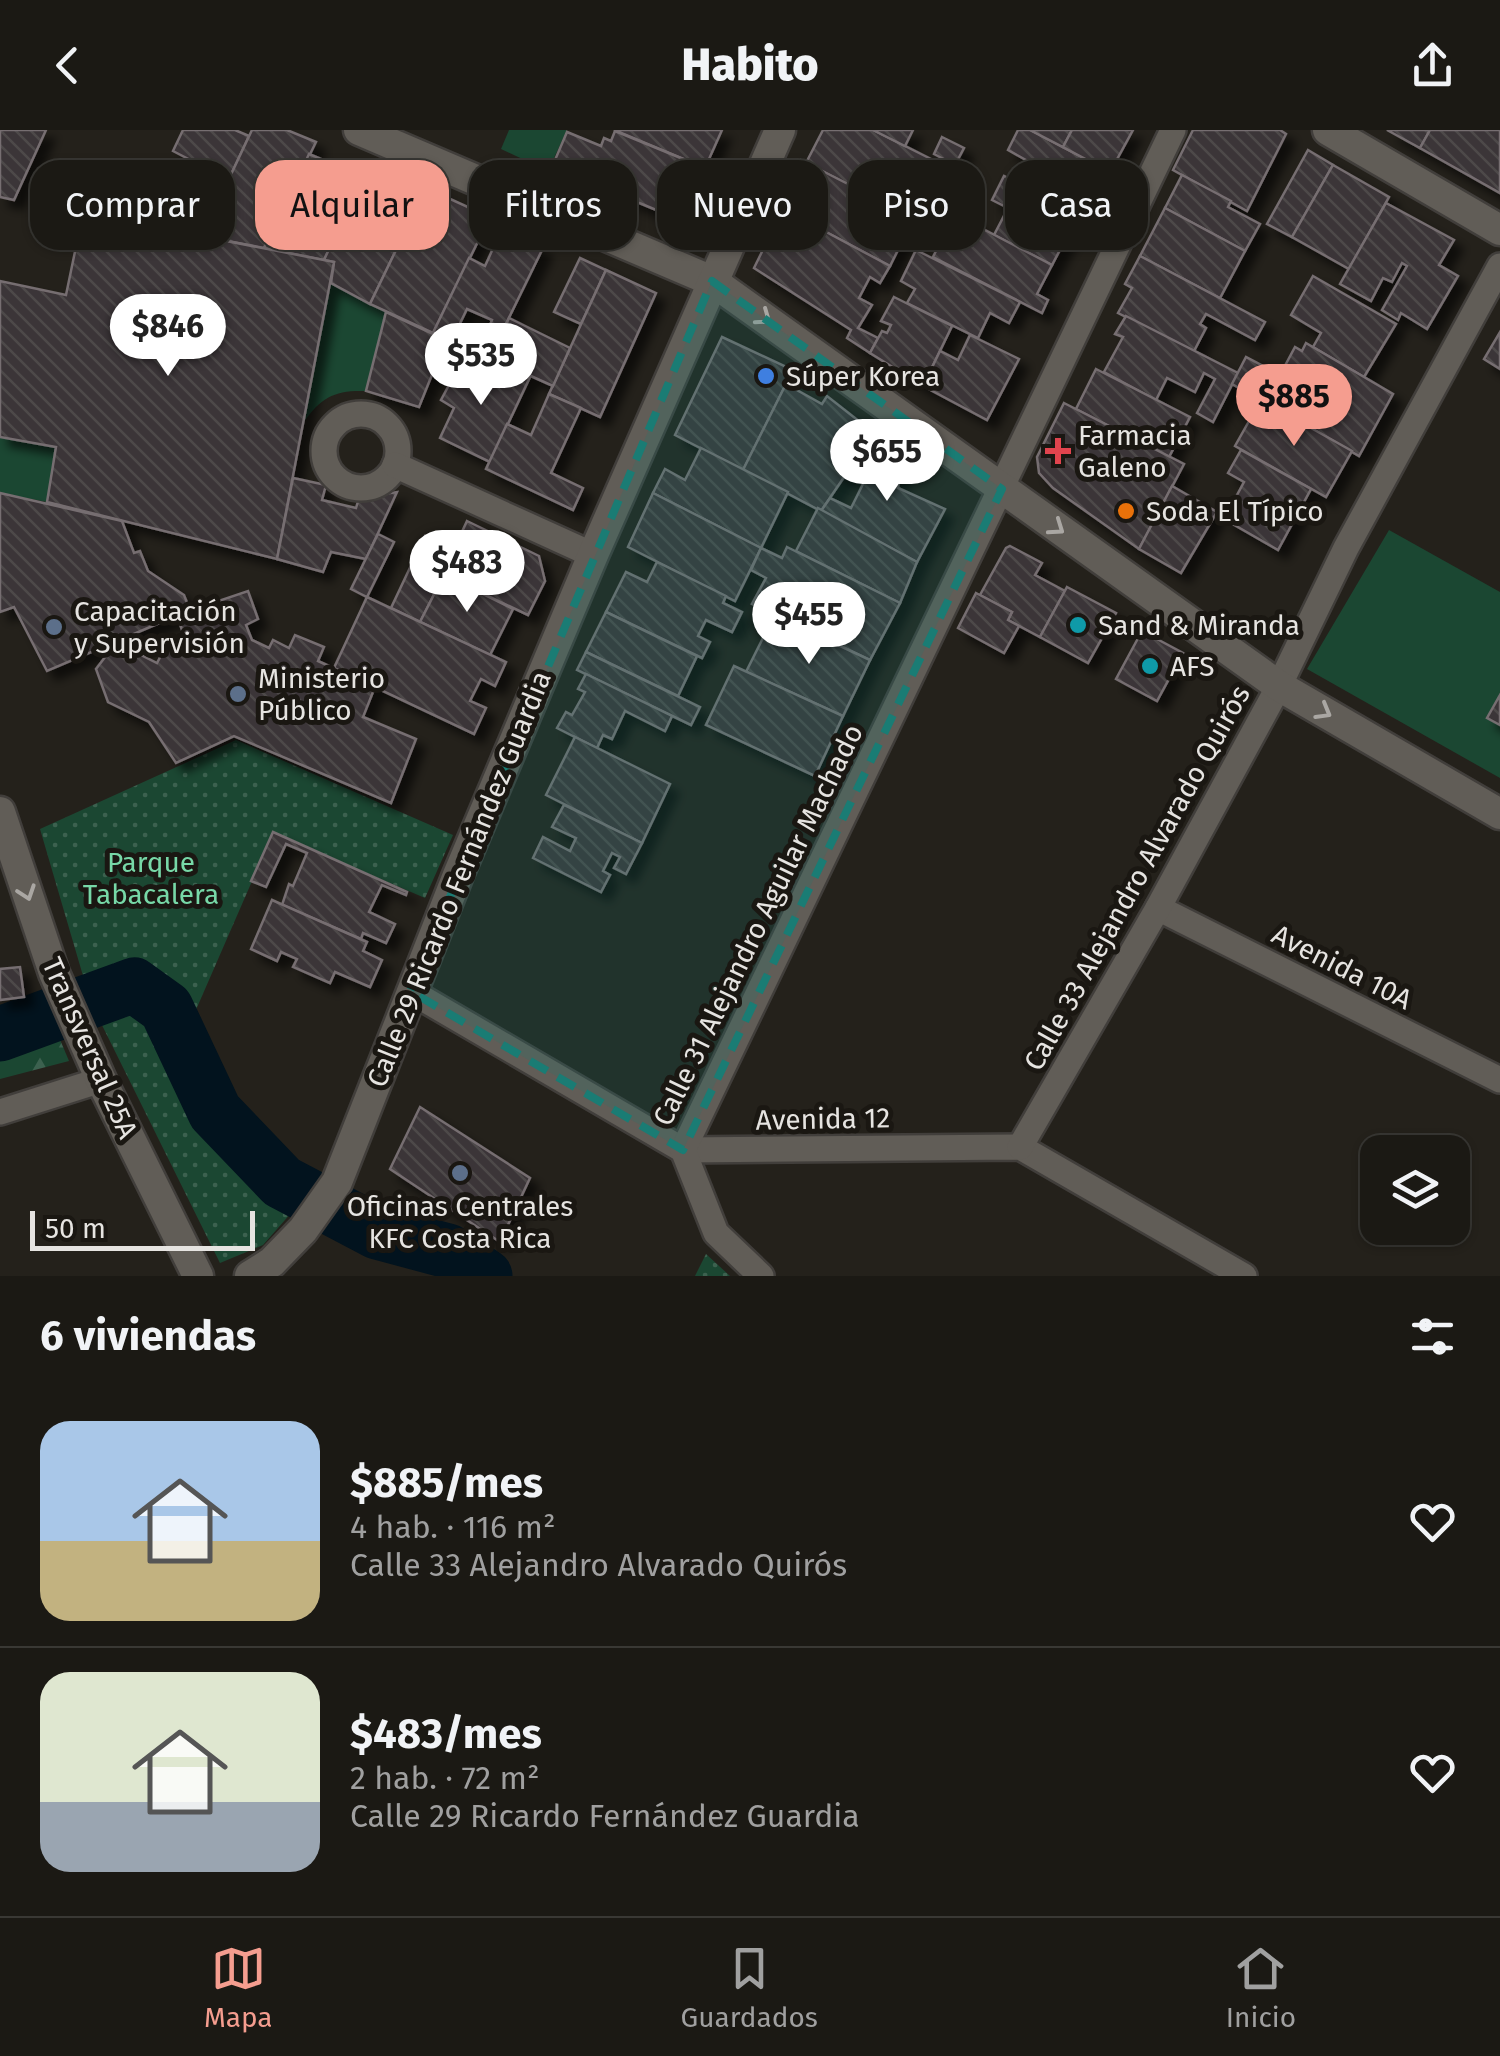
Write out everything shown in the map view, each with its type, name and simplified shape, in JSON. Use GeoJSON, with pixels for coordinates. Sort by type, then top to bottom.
{"type":"FeatureCollection","features":[{"type":"Feature","properties":{"kind":"street","name":"Calle 29 Ricardo Fernández Guardia"},"geometry":{"type":"LineString","coordinates":[[250,1276],[272,1262],[303,1230],[337,1182],[410,991],[592,555],[780,130]]}},
{"type":"Feature","properties":{"kind":"street","name":"Calle 31 Alejandro Aguilar Machado"},"geometry":{"type":"LineString","coordinates":[[683,1150],[1173,130]]}},
{"type":"Feature","properties":{"kind":"street"},"geometry":{"type":"LineString","coordinates":[[1328,130],[1500,230]]}},
{"type":"Feature","properties":{"kind":"street"},"geometry":{"type":"LineString","coordinates":[[377,133],[712,281],[1279,686],[1500,814]]}},
{"type":"Feature","properties":{"kind":"street","name":"Calle 33 Alejandro Alvarado Quirós"},"geometry":{"type":"LineString","coordinates":[[1020,1147],[1158,908],[1279,686],[1346,548],[1500,266]]}},
{"type":"Feature","properties":{"kind":"street"},"geometry":{"type":"LineString","coordinates":[[395,466],[592,555]]}},
{"type":"Feature","properties":{"kind":"street","name":"Transversal 25A"},"geometry":{"type":"LineString","coordinates":[[0,812],[54,973],[99,1075],[198,1276]]}},
{"type":"Feature","properties":{"kind":"street","name":"Avenida 10A"},"geometry":{"type":"LineString","coordinates":[[1158,908],[1500,1080]]}},
{"type":"Feature","properties":{"kind":"street"},"geometry":{"type":"LineString","coordinates":[[410,991],[683,1150],[716,1233],[761,1276]]}},
{"type":"Feature","properties":{"kind":"street"},"geometry":{"type":"LineString","coordinates":[[0,1112],[99,1075]]}},
{"type":"Feature","properties":{"kind":"street"},"geometry":{"type":"LineString","coordinates":[[1020,1147],[1244,1276]]}},
{"type":"Feature","properties":{"kind":"street","name":"Avenida 12"},"geometry":{"type":"LineString","coordinates":[[683,1150],[1020,1147]]}},
{"type":"Feature","properties":{"kind":"highlighted area"},"geometry":{"type":"Polygon","coordinates":[[[712,281],[1002,489],[683,1150],[410,991],[712,281]]]}},
{"type":"Feature","properties":{"kind":"green space"},"geometry":{"type":"Polygon","coordinates":[[[509,130],[567,130],[553,160],[524,160],[501,149],[509,130]]]}},
{"type":"Feature","properties":{"kind":"green space"},"geometry":{"type":"Polygon","coordinates":[[[331,283],[386,312],[366,391],[330,397],[316,406],[304,422],[331,283]]]}},
{"type":"Feature","properties":{"kind":"green space"},"geometry":{"type":"Polygon","coordinates":[[[0,437],[56,447],[47,502],[0,493],[0,437]]]}},
{"type":"Feature","properties":{"kind":"green space"},"geometry":{"type":"Polygon","coordinates":[[[1389,530],[1500,592],[1500,695],[1487,718],[1500,725],[1500,778],[1307,669],[1389,530]]]}},
{"type":"Feature","properties":{"kind":"green space","name":"Parque Tabacalera"},"geometry":{"type":"Polygon","coordinates":[[[236,740],[453,835],[425,898],[273,833],[192,1019],[168,993],[135,969],[86,986],[40,829],[236,740]]]}},
{"type":"Feature","properties":{"kind":"green space"},"geometry":{"type":"Polygon","coordinates":[[[42,997],[69,1061],[0,1079],[0,1013],[42,997]]]}},
{"type":"Feature","properties":{"kind":"green space"},"geometry":{"type":"Polygon","coordinates":[[[130,998],[153,1011],[205,1118],[280,1192],[299,1204],[263,1245],[220,1263],[95,1011],[130,998]]]}},
{"type":"Feature","properties":{"kind":"green space"},"geometry":{"type":"Polygon","coordinates":[[[706,1254],[730,1276],[695,1276],[706,1254]]]}},
{"type":"Feature","properties":{"kind":"building"},"geometry":{"type":"Polygon","coordinates":[[[0,130],[46,130],[14,200],[0,197],[0,130]]]}},
{"type":"Feature","properties":{"kind":"building"},"geometry":{"type":"Polygon","coordinates":[[[183,130],[235,130],[249,136],[235,166],[235,160],[190,160],[173,151],[183,130]]]}},
{"type":"Feature","properties":{"kind":"building"},"geometry":{"type":"Polygon","coordinates":[[[252,130],[287,130],[316,142],[307,160],[255,160],[255,246],[235,242],[235,166],[252,130]]]}},
{"type":"Feature","properties":{"kind":"building"},"geometry":{"type":"Polygon","coordinates":[[[614,130],[722,130],[709,160],[686,160],[614,130]]]}},
{"type":"Feature","properties":{"kind":"building"},"geometry":{"type":"Polygon","coordinates":[[[823,130],[873,130],[933,160],[848,160],[848,184],[828,174],[828,160],[808,160],[823,130]]]}},
{"type":"Feature","properties":{"kind":"building"},"geometry":{"type":"Polygon","coordinates":[[[873,130],[913,130],[905,146],[873,130]]]}},
{"type":"Feature","properties":{"kind":"building"},"geometry":{"type":"Polygon","coordinates":[[[1018,130],[1030,130],[1087,160],[1026,160],[1008,150],[1018,130]]]}},
{"type":"Feature","properties":{"kind":"building"},"geometry":{"type":"Polygon","coordinates":[[[1030,130],[1072,130],[1063,147],[1030,130]]]}},
{"type":"Feature","properties":{"kind":"building"},"geometry":{"type":"Polygon","coordinates":[[[1072,130],[1133,130],[1117,160],[1087,160],[1063,147],[1072,130]]]}},
{"type":"Feature","properties":{"kind":"building"},"geometry":{"type":"Polygon","coordinates":[[[1193,130],[1280,130],[1286,134],[1247,211],[1173,170],[1193,130]]]}},
{"type":"Feature","properties":{"kind":"building"},"geometry":{"type":"Polygon","coordinates":[[[1387,130],[1430,130],[1420,148],[1387,130]]]}},
{"type":"Feature","properties":{"kind":"building"},"geometry":{"type":"Polygon","coordinates":[[[1430,130],[1500,130],[1500,193],[1420,148],[1430,130]]]}},
{"type":"Feature","properties":{"kind":"building"},"geometry":{"type":"Polygon","coordinates":[[[615,131],[686,160],[657,160],[657,210],[637,202],[637,160],[555,160],[567,132],[601,146],[604,138],[611,141],[615,131]]]}},
{"type":"Feature","properties":{"kind":"building"},"geometry":{"type":"Polygon","coordinates":[[[942,137],[964,148],[958,160],[934,154],[942,137]]]}},
{"type":"Feature","properties":{"kind":"building"},"geometry":{"type":"Polygon","coordinates":[[[1308,150],[1333,165],[1292,237],[1267,224],[1308,150]]]}},
{"type":"Feature","properties":{"kind":"building"},"geometry":{"type":"Polygon","coordinates":[[[1333,165],[1389,197],[1349,269],[1292,237],[1333,165]]]}},
{"type":"Feature","properties":{"kind":"building"},"geometry":{"type":"Polygon","coordinates":[[[828,174],[848,184],[848,244],[828,233],[828,174]]]}},
{"type":"Feature","properties":{"kind":"building"},"geometry":{"type":"Polygon","coordinates":[[[1182,175],[1231,201],[1228,207],[1260,224],[1245,251],[1165,208],[1182,175]]]}},
{"type":"Feature","properties":{"kind":"building"},"geometry":{"type":"Polygon","coordinates":[[[1005,176],[1005,206],[992,200],[1005,176]]]}},
{"type":"Feature","properties":{"kind":"building"},"geometry":{"type":"Polygon","coordinates":[[[449,198],[469,207],[469,250],[474,250],[433,333],[370,304],[396,250],[449,250],[449,198]]]}},
{"type":"Feature","properties":{"kind":"building"},"geometry":{"type":"Polygon","coordinates":[[[1386,203],[1454,240],[1439,265],[1458,276],[1427,329],[1401,313],[1398,320],[1382,310],[1407,266],[1402,263],[1392,282],[1383,278],[1371,301],[1340,284],[1386,203]]]}},
{"type":"Feature","properties":{"kind":"building"},"geometry":{"type":"Polygon","coordinates":[[[1165,208],[1245,251],[1220,298],[1140,256],[1148,250],[1148,241],[1165,208]]]}},
{"type":"Feature","properties":{"kind":"building"},"geometry":{"type":"Polygon","coordinates":[[[1005,214],[1005,241],[994,235],[1005,214]]]}},
{"type":"Feature","properties":{"kind":"building"},"geometry":{"type":"Polygon","coordinates":[[[985,230],[1005,240],[1005,250],[1023,250],[1052,265],[1037,294],[1048,300],[1042,313],[933,257],[936,250],[985,250],[985,230]]]}},
{"type":"Feature","properties":{"kind":"building"},"geometry":{"type":"Polygon","coordinates":[[[828,233],[848,244],[848,250],[860,250],[890,266],[880,283],[870,277],[859,298],[872,305],[858,328],[878,338],[870,353],[847,338],[851,330],[754,268],[763,250],[828,250],[828,233]]]}},
{"type":"Feature","properties":{"kind":"building"},"geometry":{"type":"Polygon","coordinates":[[[235,243],[255,247],[255,250],[334,262],[277,559],[47,502],[56,447],[0,437],[0,281],[66,295],[75,250],[235,250],[235,243]]]}},
{"type":"Feature","properties":{"kind":"building"},"geometry":{"type":"Polygon","coordinates":[[[274,250],[329,250],[324,260],[274,250]]]}},
{"type":"Feature","properties":{"kind":"building"},"geometry":{"type":"Polygon","coordinates":[[[329,250],[396,250],[370,304],[331,283],[334,262],[324,260],[329,250]]]}},
{"type":"Feature","properties":{"kind":"building"},"geometry":{"type":"Polygon","coordinates":[[[492,250],[542,250],[500,336],[488,330],[492,320],[467,309],[451,342],[433,333],[469,258],[485,266],[492,250]]]}},
{"type":"Feature","properties":{"kind":"building"},"geometry":{"type":"Polygon","coordinates":[[[860,250],[898,250],[890,266],[860,250]]]}},
{"type":"Feature","properties":{"kind":"building"},"geometry":{"type":"Polygon","coordinates":[[[916,250],[1020,302],[1009,323],[990,313],[978,338],[907,303],[915,289],[901,281],[916,250]]]}},
{"type":"Feature","properties":{"kind":"building"},"geometry":{"type":"Polygon","coordinates":[[[1023,250],[1060,250],[1052,265],[1023,250]]]}},
{"type":"Feature","properties":{"kind":"building"},"geometry":{"type":"Polygon","coordinates":[[[1140,256],[1265,322],[1255,340],[1206,314],[1200,324],[1206,328],[1194,351],[1118,313],[1132,288],[1125,284],[1140,256]]]}},
{"type":"Feature","properties":{"kind":"building"},"geometry":{"type":"Polygon","coordinates":[[[580,258],[606,270],[581,324],[554,312],[580,258]]]}},
{"type":"Feature","properties":{"kind":"building"},"geometry":{"type":"Polygon","coordinates":[[[606,270],[656,293],[600,417],[549,394],[606,270]]]}},
{"type":"Feature","properties":{"kind":"building"},"geometry":{"type":"Polygon","coordinates":[[[1313,276],[1396,324],[1364,377],[1313,347],[1321,333],[1291,315],[1313,276]]]}},
{"type":"Feature","properties":{"kind":"building"},"geometry":{"type":"Polygon","coordinates":[[[894,297],[952,326],[923,386],[870,353],[882,331],[887,333],[891,325],[881,321],[894,297]]]}},
{"type":"Feature","properties":{"kind":"building"},"geometry":{"type":"Polygon","coordinates":[[[386,312],[446,340],[419,407],[366,391],[386,312]]]}},
{"type":"Feature","properties":{"kind":"building"},"geometry":{"type":"Polygon","coordinates":[[[1126,316],[1238,373],[1213,422],[1197,413],[1215,379],[1204,373],[1195,392],[1167,378],[1156,400],[1104,372],[1123,337],[1115,334],[1126,316]]]}},
{"type":"Feature","properties":{"kind":"building"},"geometry":{"type":"Polygon","coordinates":[[[509,318],[570,348],[553,386],[491,358],[509,318]]]}},
{"type":"Feature","properties":{"kind":"building"},"geometry":{"type":"Polygon","coordinates":[[[1500,332],[1500,369],[1484,359],[1500,332]]]}},
{"type":"Feature","properties":{"kind":"building"},"geometry":{"type":"Polygon","coordinates":[[[970,335],[1019,359],[987,420],[923,386],[940,351],[958,360],[970,335]]]}},
{"type":"Feature","properties":{"kind":"building"},"geometry":{"type":"Polygon","coordinates":[[[722,337],[793,370],[743,470],[675,435],[722,337]]]}},
{"type":"Feature","properties":{"kind":"building"},"geometry":{"type":"Polygon","coordinates":[[[1306,343],[1393,394],[1359,456],[1299,421],[1309,402],[1281,387],[1271,406],[1232,384],[1246,357],[1280,375],[1295,347],[1302,351],[1306,343]]]}},
{"type":"Feature","properties":{"kind":"building"},"geometry":{"type":"Polygon","coordinates":[[[464,357],[490,371],[486,380],[499,387],[509,367],[530,377],[490,462],[440,438],[454,408],[441,400],[464,357]]]}},
{"type":"Feature","properties":{"kind":"building"},"geometry":{"type":"Polygon","coordinates":[[[1096,369],[1190,417],[1169,457],[1076,409],[1096,369]]]}},
{"type":"Feature","properties":{"kind":"building"},"geometry":{"type":"Polygon","coordinates":[[[786,384],[822,404],[827,396],[874,433],[821,511],[743,470],[786,384]]]}},
{"type":"Feature","properties":{"kind":"building"},"geometry":{"type":"Polygon","coordinates":[[[549,394],[581,408],[551,473],[583,488],[573,510],[486,469],[507,424],[531,435],[549,394]]]}},
{"type":"Feature","properties":{"kind":"building"},"geometry":{"type":"Polygon","coordinates":[[[1261,400],[1352,451],[1326,497],[1235,446],[1261,400]]]}},
{"type":"Feature","properties":{"kind":"building"},"geometry":{"type":"Polygon","coordinates":[[[1064,403],[1184,464],[1139,549],[1053,488],[1039,473],[1037,457],[1064,403]]]}},
{"type":"Feature","properties":{"kind":"building"},"geometry":{"type":"Polygon","coordinates":[[[874,433],[902,455],[898,488],[945,509],[917,562],[821,511],[830,498],[851,508],[866,478],[845,477],[874,433]]]}},
{"type":"Feature","properties":{"kind":"building"},"geometry":{"type":"Polygon","coordinates":[[[701,448],[788,492],[761,548],[653,493],[665,469],[685,480],[701,448]]]}},
{"type":"Feature","properties":{"kind":"building"},"geometry":{"type":"Polygon","coordinates":[[[1241,450],[1311,489],[1278,550],[1224,519],[1244,482],[1228,473],[1241,450]]]}},
{"type":"Feature","properties":{"kind":"building"},"geometry":{"type":"Polygon","coordinates":[[[293,478],[326,485],[322,500],[356,508],[359,498],[397,492],[366,559],[331,552],[323,572],[277,559],[293,478]]]}},
{"type":"Feature","properties":{"kind":"building"},"geometry":{"type":"Polygon","coordinates":[[[1172,486],[1217,512],[1181,573],[1139,549],[1172,486]]]}},
{"type":"Feature","properties":{"kind":"building"},"geometry":{"type":"Polygon","coordinates":[[[0,493],[122,521],[134,553],[140,551],[148,571],[184,595],[190,610],[47,671],[14,607],[0,612],[0,493]]]}},
{"type":"Feature","properties":{"kind":"building"},"geometry":{"type":"Polygon","coordinates":[[[653,493],[761,548],[735,601],[628,547],[653,493]]]}},
{"type":"Feature","properties":{"kind":"building"},"geometry":{"type":"Polygon","coordinates":[[[818,508],[917,562],[900,603],[796,551],[818,508]]]}},
{"type":"Feature","properties":{"kind":"building"},"geometry":{"type":"Polygon","coordinates":[[[467,521],[539,556],[545,581],[528,615],[444,575],[420,622],[391,608],[425,536],[454,549],[467,521]]]}},
{"type":"Feature","properties":{"kind":"building"},"geometry":{"type":"Polygon","coordinates":[[[378,534],[394,542],[367,597],[351,589],[378,534]]]}},
{"type":"Feature","properties":{"kind":"building"},"geometry":{"type":"Polygon","coordinates":[[[1010,546],[1042,563],[1035,575],[1065,591],[1040,637],[1008,620],[1012,612],[980,595],[1010,546]]]}},
{"type":"Feature","properties":{"kind":"building"},"geometry":{"type":"Polygon","coordinates":[[[787,547],[900,603],[870,660],[752,604],[766,578],[751,570],[761,548],[782,558],[787,547]]]}},
{"type":"Feature","properties":{"kind":"building"},"geometry":{"type":"Polygon","coordinates":[[[657,562],[726,596],[723,603],[742,612],[732,632],[706,620],[698,636],[710,642],[702,658],[606,612],[626,572],[647,582],[657,562]]]}},
{"type":"Feature","properties":{"kind":"building"},"geometry":{"type":"Polygon","coordinates":[[[444,575],[513,609],[490,655],[420,622],[444,575]]]}},
{"type":"Feature","properties":{"kind":"building","name":"Sand & Miranda"},"geometry":{"type":"Polygon","coordinates":[[[1067,587],[1116,613],[1088,663],[1040,637],[1067,587]]]}},
{"type":"Feature","properties":{"kind":"building","name":"Ministerio Público"},"geometry":{"type":"Polygon","coordinates":[[[248,591],[258,619],[246,625],[252,640],[269,648],[273,640],[289,648],[295,635],[324,647],[318,661],[375,687],[363,717],[416,739],[391,803],[234,736],[176,763],[149,722],[108,702],[96,669],[112,648],[124,654],[127,648],[157,663],[167,644],[185,639],[177,615],[248,591]]]}},
{"type":"Feature","properties":{"kind":"building"},"geometry":{"type":"Polygon","coordinates":[[[976,593],[1012,612],[1008,620],[1019,626],[1004,653],[958,628],[976,593]]]}},
{"type":"Feature","properties":{"kind":"building"},"geometry":{"type":"Polygon","coordinates":[[[367,597],[506,662],[495,686],[481,679],[470,701],[486,708],[474,734],[334,668],[367,597]]]}},
{"type":"Feature","properties":{"kind":"building"},"geometry":{"type":"Polygon","coordinates":[[[606,612],[697,656],[678,696],[586,652],[606,612]]]}},
{"type":"Feature","properties":{"kind":"building"},"geometry":{"type":"Polygon","coordinates":[[[791,623],[870,660],[843,716],[746,672],[768,628],[785,636],[791,623]]]}},
{"type":"Feature","properties":{"kind":"building","name":"AFS"},"geometry":{"type":"Polygon","coordinates":[[[1142,631],[1183,653],[1157,701],[1116,679],[1142,631]]]}},
{"type":"Feature","properties":{"kind":"building"},"geometry":{"type":"Polygon","coordinates":[[[586,652],[700,707],[691,725],[577,670],[586,652]]]}},
{"type":"Feature","properties":{"kind":"building"},"geometry":{"type":"Polygon","coordinates":[[[734,666],[843,716],[815,776],[706,725],[734,666]]]}},
{"type":"Feature","properties":{"kind":"building"},"geometry":{"type":"Polygon","coordinates":[[[586,674],[672,716],[665,731],[625,711],[612,739],[603,735],[597,748],[557,728],[566,712],[572,715],[585,692],[578,689],[586,674]]]}},
{"type":"Feature","properties":{"kind":"building"},"geometry":{"type":"Polygon","coordinates":[[[1500,695],[1500,725],[1487,718],[1500,695]]]}},
{"type":"Feature","properties":{"kind":"building"},"geometry":{"type":"Polygon","coordinates":[[[575,737],[670,784],[642,843],[546,795],[575,737]]]}},
{"type":"Feature","properties":{"kind":"building"},"geometry":{"type":"Polygon","coordinates":[[[564,805],[642,843],[626,874],[614,868],[620,857],[612,853],[603,871],[610,875],[601,892],[533,858],[543,837],[570,851],[576,838],[552,827],[564,805]]]}},
{"type":"Feature","properties":{"kind":"building"},"geometry":{"type":"Polygon","coordinates":[[[273,832],[407,892],[406,895],[382,885],[369,912],[395,924],[386,943],[363,933],[361,939],[282,905],[307,853],[286,844],[266,887],[251,881],[273,832]]]}},
{"type":"Feature","properties":{"kind":"building"},"geometry":{"type":"Polygon","coordinates":[[[272,900],[367,942],[363,951],[382,960],[370,987],[335,972],[330,983],[293,967],[297,959],[281,952],[277,961],[251,949],[272,900]]]}},
{"type":"Feature","properties":{"kind":"building"},"geometry":{"type":"Polygon","coordinates":[[[20,967],[24,997],[0,1000],[0,969],[20,967]]]}},
{"type":"Feature","properties":{"kind":"building","name":"Oficinas Centrales KFC Costa Rica"},"geometry":{"type":"Polygon","coordinates":[[[420,1107],[530,1178],[500,1242],[390,1169],[420,1107]]]}},
{"type":"Feature","properties":{"kind":"waterway"},"geometry":{"type":"LineString","coordinates":[[0,1034],[134,985],[166,1008],[215,1112],[282,1182],[377,1232],[448,1251],[485,1276]]}},
{"type":"Feature","properties":{"kind":"place","name":"Súper Korea"},"geometry":{"type":"Point","coordinates":[766,376]}},
{"type":"Feature","properties":{"kind":"place","name":"Farmacia Galeno"},"geometry":{"type":"Point","coordinates":[1058,451]}},
{"type":"Feature","properties":{"kind":"place","name":"Soda El Típico"},"geometry":{"type":"Point","coordinates":[1126,511]}},
{"type":"Feature","properties":{"kind":"place","name":"Sand & Miranda"},"geometry":{"type":"Point","coordinates":[1078,625]}},
{"type":"Feature","properties":{"kind":"place","name":"Capacitación y Supervisión"},"geometry":{"type":"Point","coordinates":[54,627]}},
{"type":"Feature","properties":{"kind":"place","name":"AFS"},"geometry":{"type":"Point","coordinates":[1150,666]}},
{"type":"Feature","properties":{"kind":"place","name":"Ministerio Público"},"geometry":{"type":"Point","coordinates":[238,694]}},
{"type":"Feature","properties":{"kind":"place","name":"Oficinas Centrales KFC Costa Rica"},"geometry":{"type":"Point","coordinates":[460,1173]}}]}
